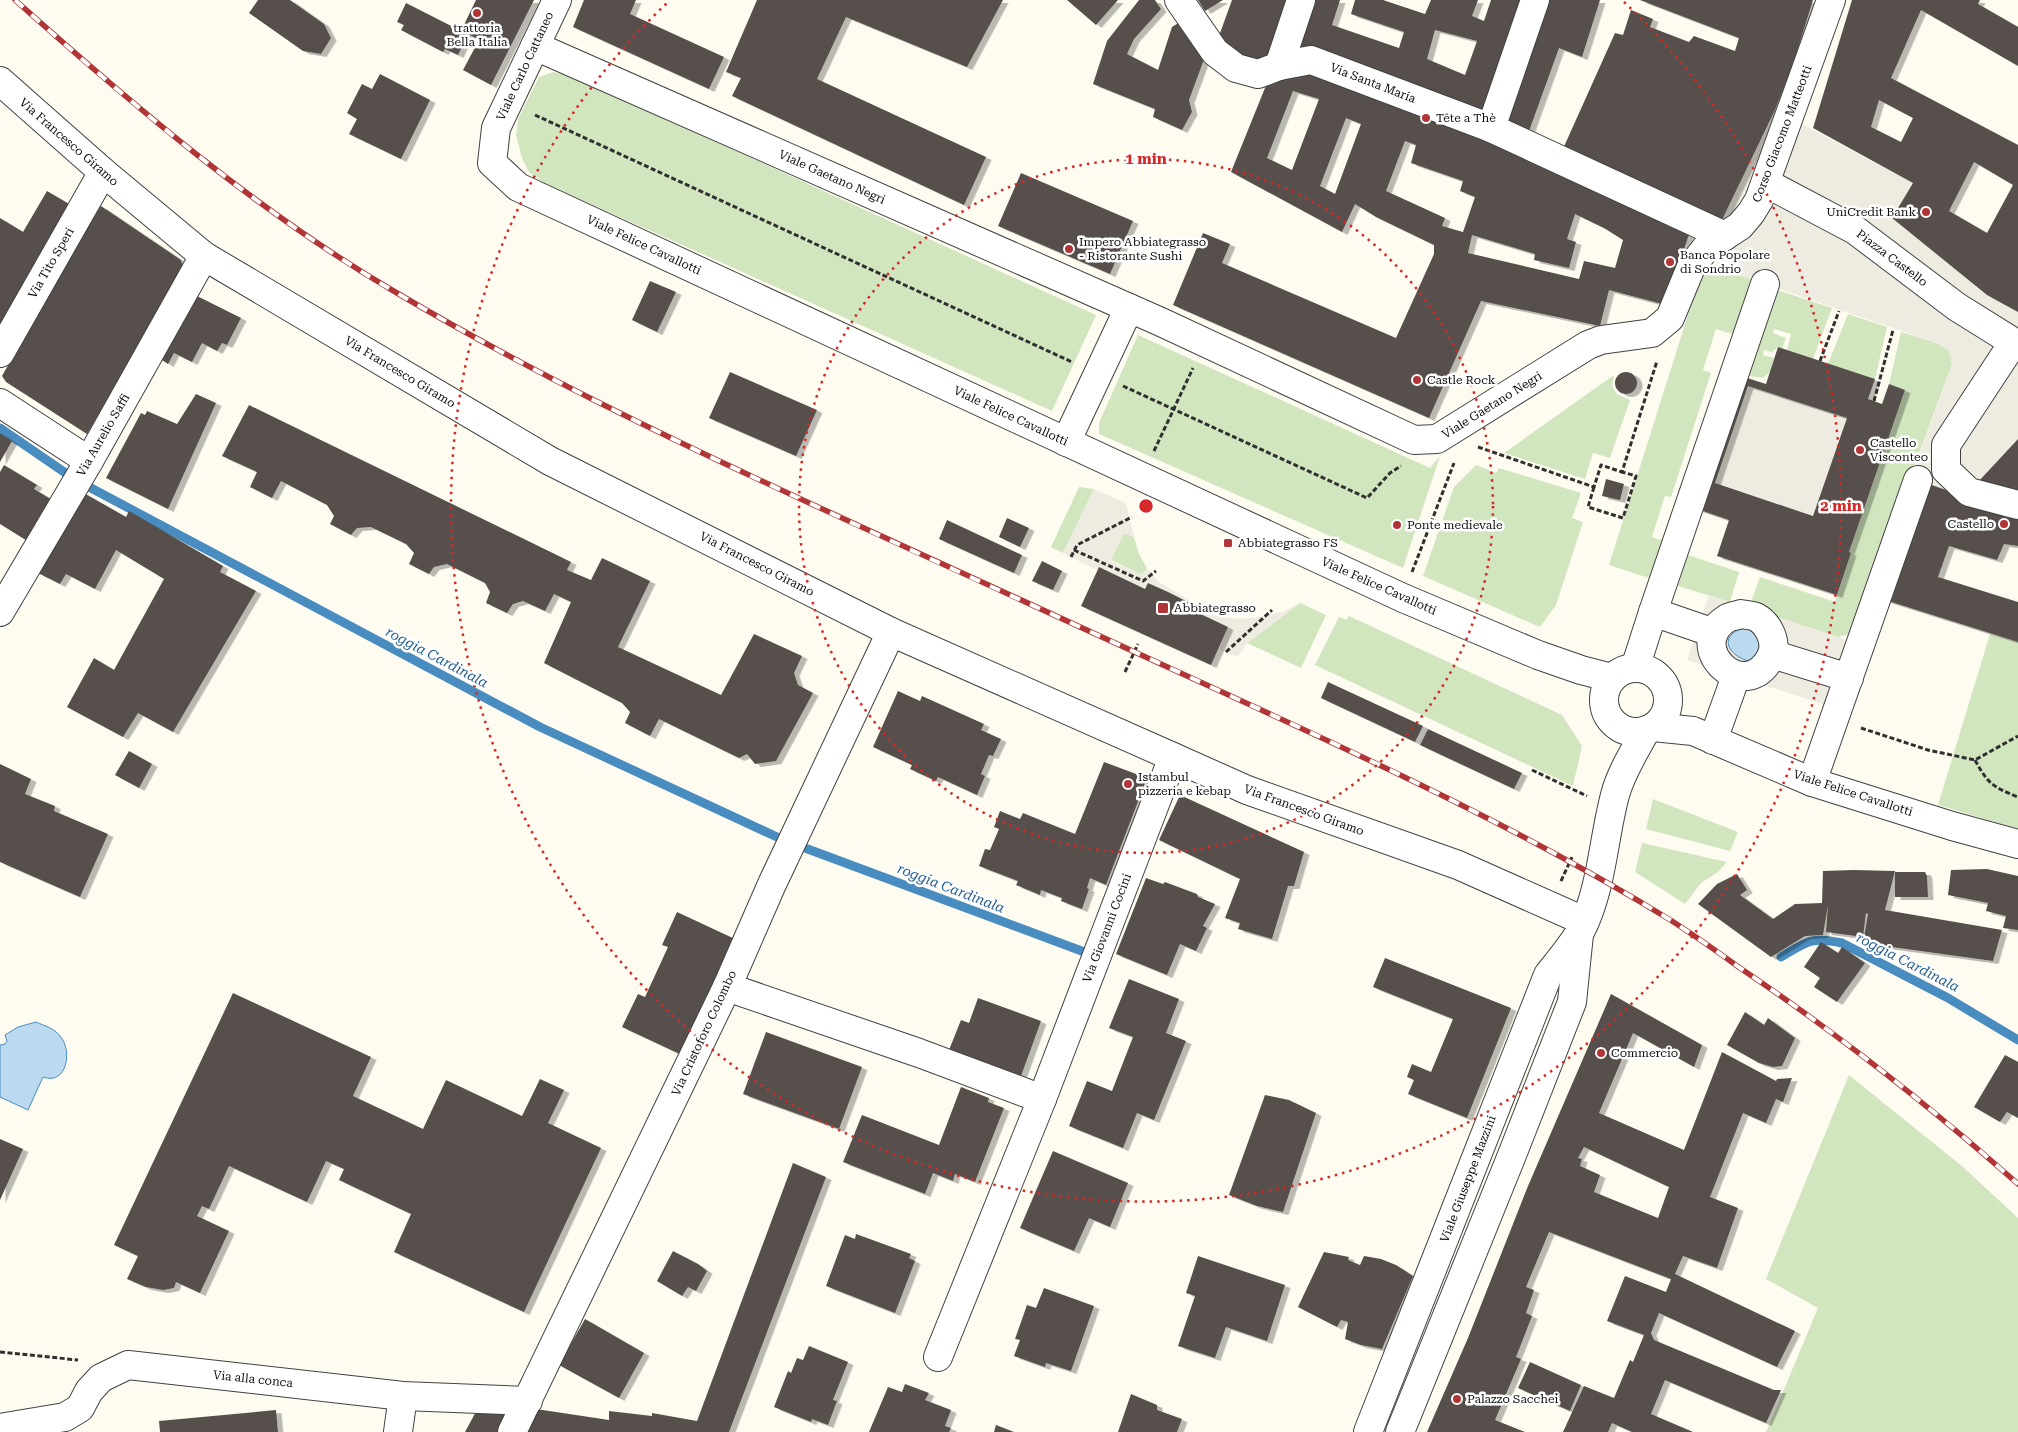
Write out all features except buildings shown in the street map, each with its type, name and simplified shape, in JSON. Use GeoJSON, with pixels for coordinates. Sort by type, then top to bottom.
{"type":"FeatureCollection","features":[{"type":"Feature","properties":{"kind":"street","name":"Viale Carlo Cattaneo"},"geometry":{"type":"LineString","coordinates":[[492,163],[496,128],[557,0]]}},
{"type":"Feature","properties":{"kind":"street","name":"Via Santa Maria"},"geometry":{"type":"LineString","coordinates":[[1179,0],[1216,52],[1236,68],[1258,74],[1279,66],[1311,60],[1491,128],[1716,242]]}},
{"type":"Feature","properties":{"kind":"street"},"geometry":{"type":"LineString","coordinates":[[1279,66],[1301,0]]}},
{"type":"Feature","properties":{"kind":"street"},"geometry":{"type":"LineString","coordinates":[[1491,128],[1536,0]]}},
{"type":"Feature","properties":{"kind":"street","name":"Corso Giacomo Matteotti"},"geometry":{"type":"LineString","coordinates":[[1716,242],[1740,226],[1751,213],[1766,183],[1831,0]]}},
{"type":"Feature","properties":{"kind":"street","name":"Viale Gaetano Negri"},"geometry":{"type":"LineString","coordinates":[[535,46],[1129,308],[1414,440],[1437,439],[1588,345],[1601,340],[1652,334],[1670,318],[1691,267],[1716,242]]}},
{"type":"Feature","properties":{"kind":"street","name":"Via Francesco Giramo"},"geometry":{"type":"LineString","coordinates":[[0,81],[103,172],[204,256],[550,460],[891,632],[1247,790],[1458,865],[1582,926]]}},
{"type":"Feature","properties":{"kind":"street","name":"Viale Felice Cavallotti"},"geometry":{"type":"LineString","coordinates":[[492,163],[518,187],[1403,598],[1538,655],[1581,670],[1624,673]]}},
{"type":"Feature","properties":{"kind":"street","name":"Via Tito Speri"},"geometry":{"type":"LineString","coordinates":[[0,353],[103,172]]}},
{"type":"Feature","properties":{"kind":"street","name":"Piazza Castello"},"geometry":{"type":"LineString","coordinates":[[1766,183],[1855,230],[1957,307],[2016,344],[1946,445],[1946,470],[1969,492],[2018,505]]}},
{"type":"Feature","properties":{"kind":"street","name":"Via Aurelio Saffi"},"geometry":{"type":"LineString","coordinates":[[0,612],[89,460],[204,256]]}},
{"type":"Feature","properties":{"kind":"street"},"geometry":{"type":"LineString","coordinates":[[1624,673],[1646,670],[1660,679],[1666,689],[1655,721],[1629,732],[1608,715],[1605,690],[1624,673],[1653,612],[1765,284]]}},
{"type":"Feature","properties":{"kind":"street"},"geometry":{"type":"LineString","coordinates":[[1066,442],[1129,308]]}},
{"type":"Feature","properties":{"kind":"street"},"geometry":{"type":"LineString","coordinates":[[0,403],[89,460]]}},
{"type":"Feature","properties":{"kind":"street"},"geometry":{"type":"LineString","coordinates":[[1812,782],[1918,480]]}},
{"type":"Feature","properties":{"kind":"street"},"geometry":{"type":"LineString","coordinates":[[1653,612],[1714,633]]}},
{"type":"Feature","properties":{"kind":"street"},"geometry":{"type":"LineString","coordinates":[[1741,614],[1756,617],[1766,625],[1773,638],[1772,654],[1765,666],[1754,674],[1736,676],[1721,667],[1713,655],[1712,641],[1714,633],[1726,619],[1741,614]]}},
{"type":"Feature","properties":{"kind":"street","name":"Via Cristoforo Colombo"},"geometry":{"type":"LineString","coordinates":[[512,1432],[727,987],[772,884],[891,632]]}},
{"type":"Feature","properties":{"kind":"street"},"geometry":{"type":"LineString","coordinates":[[1772,654],[1849,678]]}},
{"type":"Feature","properties":{"kind":"street","name":"Viale Felice Cavallotti"},"geometry":{"type":"LineString","coordinates":[[1538,655],[1586,690],[1608,715]]}},
{"type":"Feature","properties":{"kind":"street"},"geometry":{"type":"LineString","coordinates":[[1703,736],[1736,676]]}},
{"type":"Feature","properties":{"kind":"street","name":"Viale Giuseppe Mazzini"},"geometry":{"type":"LineString","coordinates":[[1608,715],[1615,794]]}},
{"type":"Feature","properties":{"kind":"street","name":"Viale Felice Cavallotti"},"geometry":{"type":"LineString","coordinates":[[1655,721],[1703,736],[1812,782],[1952,826],[2018,844]]}},
{"type":"Feature","properties":{"kind":"street","name":"Viale Giuseppe Mazzini"},"geometry":{"type":"LineString","coordinates":[[1400,1432],[1572,1002],[1582,926],[1595,892],[1615,794],[1630,759],[1655,721]]}},
{"type":"Feature","properties":{"kind":"street","name":"Via Giovanni Cocini"},"geometry":{"type":"LineString","coordinates":[[938,1357],[1042,1099],[1173,757]]}},
{"type":"Feature","properties":{"kind":"street","name":"Viale Giuseppe Mazzini"},"geometry":{"type":"LineString","coordinates":[[1368,1432],[1548,975],[1582,926]]}},
{"type":"Feature","properties":{"kind":"street"},"geometry":{"type":"LineString","coordinates":[[727,987],[919,1053],[1042,1099]]}},
{"type":"Feature","properties":{"kind":"street","name":"Via alla conca"},"geometry":{"type":"LineString","coordinates":[[0,1428],[65,1417],[80,1408],[89,1391],[100,1378],[128,1365],[403,1396],[528,1401]]}},
{"type":"Feature","properties":{"kind":"street"},"geometry":{"type":"LineString","coordinates":[[398,1432],[403,1396]]}},
{"type":"Feature","properties":{"kind":"path"},"geometry":{"type":"LineString","coordinates":[[508,102],[1367,498],[1390,474],[1405,463]]}},
{"type":"Feature","properties":{"kind":"path"},"geometry":{"type":"LineString","coordinates":[[1820,361],[1839,311]]}},
{"type":"Feature","properties":{"kind":"path"},"geometry":{"type":"LineString","coordinates":[[1874,401],[1893,330]]}},
{"type":"Feature","properties":{"kind":"path"},"geometry":{"type":"LineString","coordinates":[[1154,452],[1205,343]]}},
{"type":"Feature","properties":{"kind":"path"},"geometry":{"type":"LineString","coordinates":[[1622,472],[1657,360]]}},
{"type":"Feature","properties":{"kind":"path"},"geometry":{"type":"LineString","coordinates":[[1475,446],[1594,487]]}},
{"type":"Feature","properties":{"kind":"path"},"geometry":{"type":"LineString","coordinates":[[1410,579],[1455,459]]}},
{"type":"Feature","properties":{"kind":"path"},"geometry":{"type":"LineString","coordinates":[[1601,466],[1636,476],[1623,518],[1588,507],[1594,487],[1601,466]]}},
{"type":"Feature","properties":{"kind":"path"},"geometry":{"type":"LineString","coordinates":[[1071,557],[1077,545],[1132,517]]}},
{"type":"Feature","properties":{"kind":"path"},"geometry":{"type":"LineString","coordinates":[[1074,550],[1143,581],[1156,571]]}},
{"type":"Feature","properties":{"kind":"path"},"geometry":{"type":"LineString","coordinates":[[1226,652],[1272,610]]}},
{"type":"Feature","properties":{"kind":"path"},"geometry":{"type":"LineString","coordinates":[[1125,672],[1138,644]]}},
{"type":"Feature","properties":{"kind":"path"},"geometry":{"type":"LineString","coordinates":[[1834,718],[1928,750],[1975,760],[2018,736]]}},
{"type":"Feature","properties":{"kind":"path"},"geometry":{"type":"LineString","coordinates":[[1975,760],[1984,777],[1995,788],[2018,797]]}},
{"type":"Feature","properties":{"kind":"path"},"geometry":{"type":"LineString","coordinates":[[1532,770],[1587,796]]}},
{"type":"Feature","properties":{"kind":"path"},"geometry":{"type":"LineString","coordinates":[[1558,887],[1573,854]]}},
{"type":"Feature","properties":{"kind":"path"},"geometry":{"type":"LineString","coordinates":[[0,1352],[79,1360]]}},
{"type":"Feature","properties":{"kind":"green space"},"geometry":{"type":"Polygon","coordinates":[[[553,72],[571,76],[1096,315],[1052,411],[544,183],[529,172],[522,158],[516,135],[518,119],[539,77],[553,72]]]}},
{"type":"Feature","properties":{"kind":"green space"},"geometry":{"type":"Polygon","coordinates":[[[1712,269],[1722,269],[1756,281],[1738,336],[1716,329],[1703,370],[1711,373],[1671,497],[1665,496],[1652,537],[1673,544],[1661,582],[1609,565],[1699,280],[1712,269]]]}},
{"type":"Feature","properties":{"kind":"green space"},"geometry":{"type":"Polygon","coordinates":[[[1774,289],[1832,308],[1813,359],[1787,350],[1791,334],[1774,329],[1773,333],[1786,338],[1782,349],[1778,347],[1772,352],[1764,350],[1763,355],[1774,358],[1770,372],[1763,378],[1744,377],[1774,289]]]}},
{"type":"Feature","properties":{"kind":"green space"},"geometry":{"type":"Polygon","coordinates":[[[1848,314],[1887,327],[1875,379],[1828,364],[1848,314]]]}},
{"type":"Feature","properties":{"kind":"green space"},"geometry":{"type":"Polygon","coordinates":[[[1901,332],[1940,344],[1949,351],[1952,364],[1853,633],[1838,637],[1749,608],[1760,577],[1835,602],[1851,553],[1849,552],[1905,391],[1889,384],[1901,332]]]}},
{"type":"Feature","properties":{"kind":"green space"},"geometry":{"type":"Polygon","coordinates":[[[1138,335],[1430,468],[1440,456],[1403,568],[1099,434],[1099,423],[1138,335]]]}},
{"type":"Feature","properties":{"kind":"green space"},"geometry":{"type":"Polygon","coordinates":[[[1614,375],[1612,386],[1617,394],[1630,400],[1610,458],[1593,453],[1585,479],[1504,453],[1614,375]]]}},
{"type":"Feature","properties":{"kind":"green space"},"geometry":{"type":"Polygon","coordinates":[[[1476,465],[1496,473],[1499,468],[1581,493],[1572,518],[1583,522],[1556,605],[1540,627],[1423,576],[1454,487],[1476,465]]]}},
{"type":"Feature","properties":{"kind":"green space"},"geometry":{"type":"Polygon","coordinates":[[[1079,487],[1094,489],[1063,553],[1051,547],[1079,487]]]}},
{"type":"Feature","properties":{"kind":"green space"},"geometry":{"type":"Polygon","coordinates":[[[1124,533],[1134,537],[1139,554],[1147,568],[1142,575],[1111,560],[1124,533]]]}},
{"type":"Feature","properties":{"kind":"green space"},"geometry":{"type":"Polygon","coordinates":[[[1688,555],[1739,572],[1730,602],[1678,586],[1688,555]]]}},
{"type":"Feature","properties":{"kind":"green space"},"geometry":{"type":"Polygon","coordinates":[[[1300,603],[1326,615],[1301,668],[1247,643],[1300,603]]]}},
{"type":"Feature","properties":{"kind":"green space"},"geometry":{"type":"Polygon","coordinates":[[[1349,616],[1562,715],[1582,746],[1573,786],[1315,665],[1339,617],[1346,620],[1349,616]]]}},
{"type":"Feature","properties":{"kind":"green space"},"geometry":{"type":"Polygon","coordinates":[[[1990,634],[2018,642],[2018,829],[1938,805],[1990,634]]]}},
{"type":"Feature","properties":{"kind":"green space"},"geometry":{"type":"Polygon","coordinates":[[[1653,799],[1738,832],[1730,851],[1646,829],[1653,799]]]}},
{"type":"Feature","properties":{"kind":"green space"},"geometry":{"type":"Polygon","coordinates":[[[1642,843],[1727,862],[1718,872],[1701,883],[1685,904],[1635,872],[1642,843]]]}},
{"type":"Feature","properties":{"kind":"green space"},"geometry":{"type":"Polygon","coordinates":[[[1849,1075],[1963,1167],[2018,1218],[2018,1432],[1766,1432],[1818,1308],[1766,1279],[1849,1075]]]}},
{"type":"Feature","properties":{"kind":"shaded area"},"geometry":{"type":"Polygon","coordinates":[[[1775,110],[1913,183],[1892,218],[1987,295],[2018,312],[2018,439],[1964,497],[1911,478],[1952,364],[1949,351],[1939,344],[1742,276],[1721,222],[1775,110]]]}},
{"type":"Feature","properties":{"kind":"shaded area"},"geometry":{"type":"Polygon","coordinates":[[[1748,386],[1847,418],[1813,516],[1715,483],[1748,386]]]}},
{"type":"Feature","properties":{"kind":"shaded area"},"geometry":{"type":"Polygon","coordinates":[[[1094,489],[1126,503],[1134,537],[1124,533],[1111,561],[1142,575],[1147,568],[1159,582],[1216,616],[1240,619],[1260,617],[1285,611],[1300,603],[1247,643],[1238,657],[1219,649],[1228,627],[1188,608],[1190,602],[1149,584],[1145,589],[1099,568],[1097,570],[1063,553],[1094,489]]]}},
{"type":"Feature","properties":{"kind":"shaded area"},"geometry":{"type":"Polygon","coordinates":[[[1709,595],[1868,647],[1847,712],[1687,660],[1709,595]]]}},
{"type":"Feature","properties":{"kind":"water"},"geometry":{"type":"Polygon","coordinates":[[[1746,628],[1752,628],[1766,653],[1748,661],[1734,654],[1728,644],[1732,634],[1746,628]]]}},
{"type":"Feature","properties":{"kind":"water"},"geometry":{"type":"Polygon","coordinates":[[[36,1022],[58,1033],[64,1042],[67,1057],[62,1072],[58,1076],[51,1078],[43,1077],[28,1110],[0,1097],[0,1045],[5,1044],[7,1041],[5,1035],[18,1027],[36,1022]]]}},
{"type":"Feature","properties":{"kind":"waterway","name":"roggia Cardinala"},"geometry":{"type":"LineString","coordinates":[[0,428],[67,474]]}},
{"type":"Feature","properties":{"kind":"waterway","name":"roggia Cardinala"},"geometry":{"type":"LineString","coordinates":[[91,488],[540,727],[777,837]]}},
{"type":"Feature","properties":{"kind":"waterway","name":"roggia Cardinala"},"geometry":{"type":"LineString","coordinates":[[805,848],[1087,953]]}},
{"type":"Feature","properties":{"kind":"waterway","name":"roggia Cardinala"},"geometry":{"type":"LineString","coordinates":[[1781,957],[1803,944],[1816,940],[1842,943],[1948,998],[2018,1040]]}},
{"type":"Feature","properties":{"kind":"railway"},"geometry":{"type":"LineString","coordinates":[[15,0],[106,80],[247,193],[346,262],[397,293],[547,376],[650,428],[858,526],[1345,749],[1456,802],[1565,859],[1672,921],[1812,1019],[1917,1099],[2018,1184]]}},
{"type":"Feature","properties":{"kind":"place","name":"trattoria Bella Italia"},"geometry":{"type":"Point","coordinates":[477,13]}},
{"type":"Feature","properties":{"kind":"place","name":"Tête a Thè"},"geometry":{"type":"Point","coordinates":[1426,118]}},
{"type":"Feature","properties":{"kind":"place","name":"UniCredit Bank"},"geometry":{"type":"Point","coordinates":[1926,212]}},
{"type":"Feature","properties":{"kind":"place","name":"Impero Abbiategrasso - Ristorante Sushi"},"geometry":{"type":"Point","coordinates":[1069,249]}},
{"type":"Feature","properties":{"kind":"place","name":"Banca Popolare di Sondrio"},"geometry":{"type":"Point","coordinates":[1670,262]}},
{"type":"Feature","properties":{"kind":"place","name":"Castle Rock"},"geometry":{"type":"Point","coordinates":[1417,380]}},
{"type":"Feature","properties":{"kind":"place","name":"Castello Visconteo"},"geometry":{"type":"Point","coordinates":[1860,450]}},
{"type":"Feature","properties":{"kind":"place","name":"Castello"},"geometry":{"type":"Point","coordinates":[2004,524]}},
{"type":"Feature","properties":{"kind":"place","name":"Ponte medievale"},"geometry":{"type":"Point","coordinates":[1397,525]}},
{"type":"Feature","properties":{"kind":"place","name":"Abbiategrasso FS"},"geometry":{"type":"Point","coordinates":[1228,543]}},
{"type":"Feature","properties":{"kind":"place","name":"Abbiategrasso"},"geometry":{"type":"Point","coordinates":[1163,608]}},
{"type":"Feature","properties":{"kind":"place","name":"Istambul pizzeria e kebap"},"geometry":{"type":"Point","coordinates":[1128,784]}},
{"type":"Feature","properties":{"kind":"place","name":"Commercio"},"geometry":{"type":"Point","coordinates":[1601,1053]}},
{"type":"Feature","properties":{"kind":"place","name":"Palazzo Sacchei"},"geometry":{"type":"Point","coordinates":[1457,1399]}}]}
